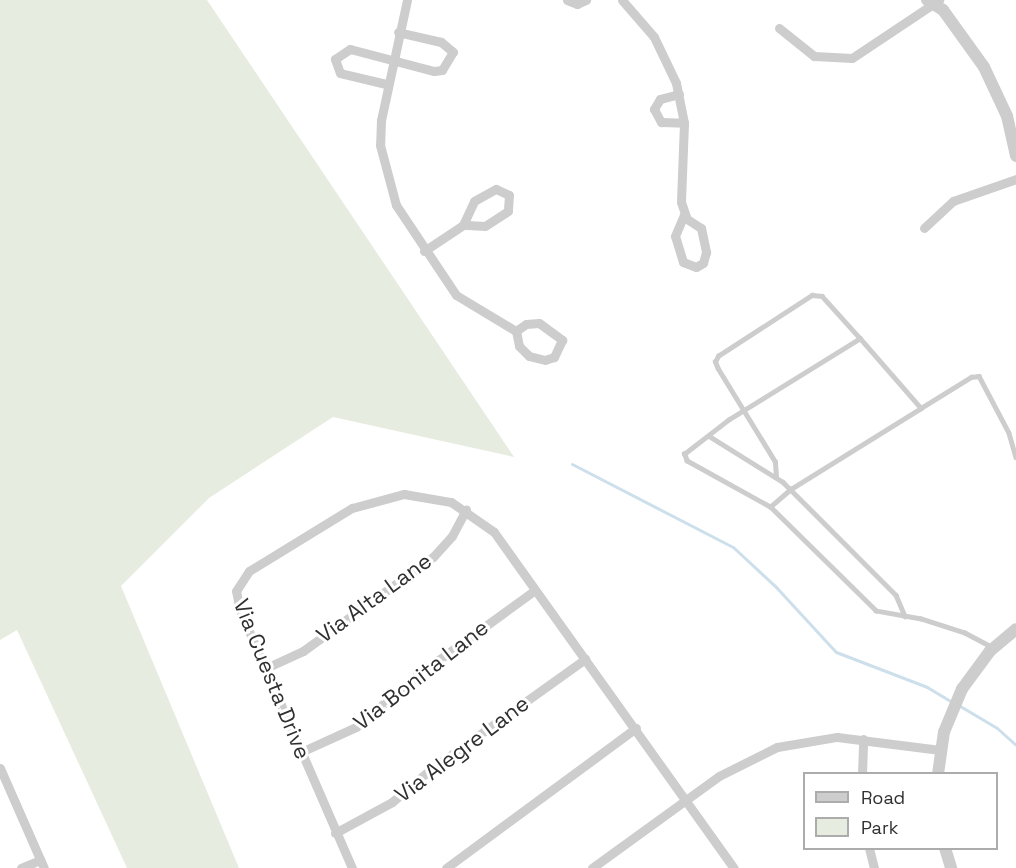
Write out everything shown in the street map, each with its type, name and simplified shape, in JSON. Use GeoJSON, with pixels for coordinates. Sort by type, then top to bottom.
{"type":"FeatureCollection","features":[{"type":"Feature","properties":{"kind":"street"},"geometry":{"type":"LineString","coordinates":[[406,0],[386,84],[380,145],[396,206],[424,251],[456,295],[516,330],[519,346],[529,356],[545,360],[560,351],[562,340],[539,323],[526,324],[516,330]]}},
{"type":"Feature","properties":{"kind":"street"},"geometry":{"type":"LineString","coordinates":[[567,0],[577,4],[586,0]]}},
{"type":"Feature","properties":{"kind":"street"},"geometry":{"type":"LineString","coordinates":[[621,0],[662,49],[679,94],[684,123],[680,183],[684,215],[675,236],[683,262],[696,267],[706,258],[701,228],[684,215]]}},
{"type":"Feature","properties":{"kind":"street"},"geometry":{"type":"LineString","coordinates":[[779,28],[814,56],[842,60],[862,54],[933,1],[971,45],[1012,120],[1016,156]]}},
{"type":"Feature","properties":{"kind":"street"},"geometry":{"type":"LineString","coordinates":[[386,84],[340,73],[335,59],[350,49],[434,71],[442,70],[453,52],[441,42],[398,32]]}},
{"type":"Feature","properties":{"kind":"street"},"geometry":{"type":"LineString","coordinates":[[679,94],[660,99],[654,109],[661,122],[684,123]]}},
{"type":"Feature","properties":{"kind":"street"},"geometry":{"type":"LineString","coordinates":[[924,228],[953,201],[1016,179]]}},
{"type":"Feature","properties":{"kind":"street"},"geometry":{"type":"LineString","coordinates":[[424,251],[463,225],[492,223],[510,208],[509,195],[496,189],[474,201],[463,225]]}},
{"type":"Feature","properties":{"kind":"street","name":"Via Cuesta Drive"},"geometry":{"type":"LineString","coordinates":[[352,868],[237,601],[239,583],[249,571],[370,500],[420,495],[452,502],[494,532],[734,868]]}},
{"type":"Feature","properties":{"kind":"street","name":"Via Alta Lane"},"geometry":{"type":"LineString","coordinates":[[266,668],[303,651],[433,556],[452,536],[466,510]]}},
{"type":"Feature","properties":{"kind":"street","name":"Via Bonita Lane"},"geometry":{"type":"LineString","coordinates":[[301,752],[356,727],[415,677],[535,590]]}},
{"type":"Feature","properties":{"kind":"street"},"geometry":{"type":"LineString","coordinates":[[938,772],[940,750],[947,724],[959,695],[993,649],[1014,633]]}},
{"type":"Feature","properties":{"kind":"street","name":"Via Alegre Lane"},"geometry":{"type":"LineString","coordinates":[[335,832],[392,802],[430,770],[585,659]]}},
{"type":"Feature","properties":{"kind":"street"},"geometry":{"type":"LineString","coordinates":[[446,868],[636,728]]}},
{"type":"Feature","properties":{"kind":"street"},"geometry":{"type":"LineString","coordinates":[[592,868],[686,799],[742,762],[777,747],[813,740],[863,739],[940,750]]}},
{"type":"Feature","properties":{"kind":"street"},"geometry":{"type":"LineString","coordinates":[[862,772],[863,739]]}},
{"type":"Feature","properties":{"kind":"street"},"geometry":{"type":"LineString","coordinates":[[0,768],[42,864],[21,868]]}},
{"type":"Feature","properties":{"kind":"street"},"geometry":{"type":"LineString","coordinates":[[869,850],[874,868]]}},
{"type":"Feature","properties":{"kind":"street"},"geometry":{"type":"LineString","coordinates":[[945,850],[951,868]]}},
{"type":"Feature","properties":{"kind":"lane"},"geometry":{"type":"LineString","coordinates":[[776,477],[775,462],[715,362],[718,356],[812,295],[822,296],[921,408]]}},
{"type":"Feature","properties":{"kind":"lane"},"geometry":{"type":"LineString","coordinates":[[860,338],[744,410],[686,450],[687,461],[770,507],[864,603],[876,611],[905,616],[965,633],[993,649]]}},
{"type":"Feature","properties":{"kind":"lane"},"geometry":{"type":"LineString","coordinates":[[770,507],[791,489],[971,377],[979,376],[1009,433],[1016,457]]}},
{"type":"Feature","properties":{"kind":"lane"},"geometry":{"type":"LineString","coordinates":[[708,436],[776,477],[791,489],[896,595],[905,616]]}},
{"type":"Feature","properties":{"kind":"green space"},"geometry":{"type":"Polygon","coordinates":[[[0,0],[207,0],[514,457],[333,417],[209,498],[121,586],[239,868],[127,868],[17,630],[0,640],[0,0]]]}},
{"type":"Feature","properties":{"kind":"waterway"},"geometry":{"type":"LineString","coordinates":[[572,464],[733,547],[776,587],[836,652],[927,687],[954,703]]}},
{"type":"Feature","properties":{"kind":"waterway"},"geometry":{"type":"LineString","coordinates":[[960,706],[997,728],[1016,745]]}}]}
